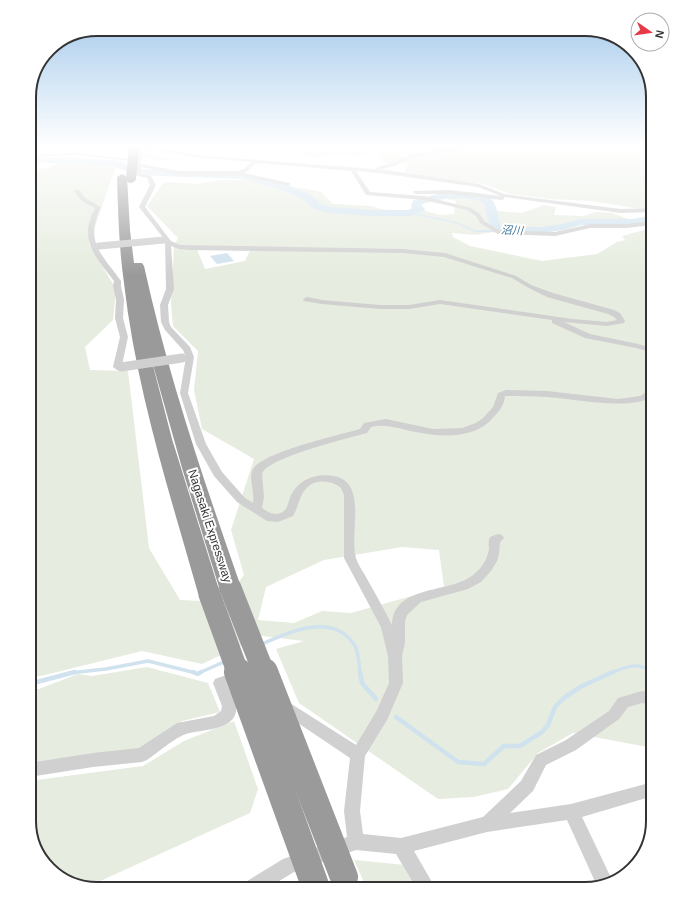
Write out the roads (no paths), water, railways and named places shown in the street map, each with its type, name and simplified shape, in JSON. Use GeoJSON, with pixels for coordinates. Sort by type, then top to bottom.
{"type":"FeatureCollection","features":[{"type":"Feature","properties":{"kind":"highway","name":"Nagasaki Expressway"},"geometry":{"type":"LineString","coordinates":[[131,190],[123,232],[126,266],[138,337],[163,437],[220,590],[314,882]]}},
{"type":"Feature","properties":{"kind":"highway","name":"Nagasaki Expressway"},"geometry":{"type":"LineString","coordinates":[[133,190],[132,206],[138,264],[152,335],[180,434],[220,590],[346,882]]}},
{"type":"Feature","properties":{"kind":"street"},"geometry":{"type":"LineString","coordinates":[[151,190],[142,207],[167,241],[170,289],[164,305],[164,322],[186,349],[184,393],[201,444],[218,474],[241,500],[267,517],[278,518],[289,513],[302,487],[309,481],[316,479],[332,479],[340,482],[346,486],[349,495],[350,558],[387,627],[395,656],[396,682],[378,725],[358,755],[352,811],[356,842]]}},
{"type":"Feature","properties":{"kind":"street"},"geometry":{"type":"LineString","coordinates":[[365,190],[368,194],[427,199],[469,210],[478,215],[482,222],[498,232],[555,234],[590,226],[626,226],[646,223]]}},
{"type":"Feature","properties":{"kind":"street"},"geometry":{"type":"LineString","coordinates":[[489,190],[503,195],[518,198]]}},
{"type":"Feature","properties":{"kind":"street"},"geometry":{"type":"LineString","coordinates":[[77,191],[85,200],[98,207],[89,226],[96,246],[118,281],[117,286],[120,300],[119,318],[124,337],[117,367],[186,357]]}},
{"type":"Feature","properties":{"kind":"street"},"geometry":{"type":"LineString","coordinates":[[388,195],[422,192],[449,192],[622,210],[646,210]]}},
{"type":"Feature","properties":{"kind":"street"},"geometry":{"type":"LineString","coordinates":[[96,246],[167,241],[190,248],[403,251],[451,256],[514,277],[540,292],[611,312],[617,315],[621,321],[616,324],[607,324],[546,318],[446,302],[435,302],[409,307],[380,308],[307,300]]}},
{"type":"Feature","properties":{"kind":"street"},"geometry":{"type":"LineString","coordinates":[[546,318],[588,336],[646,349]]}},
{"type":"Feature","properties":{"kind":"street"},"geometry":{"type":"LineString","coordinates":[[256,509],[259,502],[257,489],[259,469],[268,461],[317,444],[364,431],[367,425],[377,422],[394,422],[416,429],[459,432],[474,429],[483,423],[495,413],[500,405],[502,395],[506,393],[547,394],[618,402],[646,396]]}},
{"type":"Feature","properties":{"kind":"street"},"geometry":{"type":"LineString","coordinates":[[395,656],[400,641],[398,623],[403,610],[413,601],[428,595],[466,586],[478,577],[491,562],[494,555],[494,540],[498,538]]}},
{"type":"Feature","properties":{"kind":"street"},"geometry":{"type":"LineString","coordinates":[[36,769],[93,760],[142,755],[182,728],[217,722],[228,714],[229,706],[220,683],[270,665],[285,707],[358,755]]}},
{"type":"Feature","properties":{"kind":"street"},"geometry":{"type":"LineString","coordinates":[[487,824],[527,786],[542,760],[572,745],[614,715],[623,702],[642,697],[646,698]]}},
{"type":"Feature","properties":{"kind":"street"},"geometry":{"type":"LineString","coordinates":[[261,882],[289,865],[356,842],[401,846],[487,824],[571,812],[646,791]]}},
{"type":"Feature","properties":{"kind":"street"},"geometry":{"type":"LineString","coordinates":[[571,812],[603,879]]}},
{"type":"Feature","properties":{"kind":"street"},"geometry":{"type":"LineString","coordinates":[[401,846],[423,882]]}},
{"type":"Feature","properties":{"kind":"water"},"geometry":{"type":"Polygon","coordinates":[[[227,253],[234,261],[217,264],[210,256],[227,253]]]}},
{"type":"Feature","properties":{"kind":"waterway","name":"沼川"},"geometry":{"type":"LineString","coordinates":[[290,190],[307,197],[318,207],[331,210],[370,213],[409,213],[420,209],[416,206],[417,203],[423,201],[441,197],[473,196],[487,201],[491,207],[497,230],[541,230],[563,227],[581,222],[633,222],[646,219]]}},
{"type":"Feature","properties":{"kind":"waterway"},"geometry":{"type":"LineString","coordinates":[[409,213],[454,222],[475,231]]}},
{"type":"Feature","properties":{"kind":"waterway"},"geometry":{"type":"LineString","coordinates":[[475,231],[492,231]]}},
{"type":"Feature","properties":{"kind":"waterway"},"geometry":{"type":"LineString","coordinates":[[260,645],[297,630],[323,627],[335,629],[346,635],[355,646],[360,673]]}},
{"type":"Feature","properties":{"kind":"waterway"},"geometry":{"type":"LineString","coordinates":[[73,673],[106,669],[148,661],[195,673]]}},
{"type":"Feature","properties":{"kind":"waterway"},"geometry":{"type":"LineString","coordinates":[[200,672],[226,661]]}},
{"type":"Feature","properties":{"kind":"waterway"},"geometry":{"type":"LineString","coordinates":[[611,673],[632,666],[646,668]]}},
{"type":"Feature","properties":{"kind":"waterway"},"geometry":{"type":"LineString","coordinates":[[195,673],[198,674],[200,672]]}},
{"type":"Feature","properties":{"kind":"waterway"},"geometry":{"type":"LineString","coordinates":[[360,672],[362,683],[376,699]]}},
{"type":"Feature","properties":{"kind":"waterway"},"geometry":{"type":"LineString","coordinates":[[396,717],[458,762],[484,764],[504,746],[520,746],[542,732],[548,725],[555,707],[565,697],[582,686],[613,672]]}},
{"type":"Feature","properties":{"kind":"waterway"},"geometry":{"type":"LineString","coordinates":[[36,682],[73,673]]}}]}
